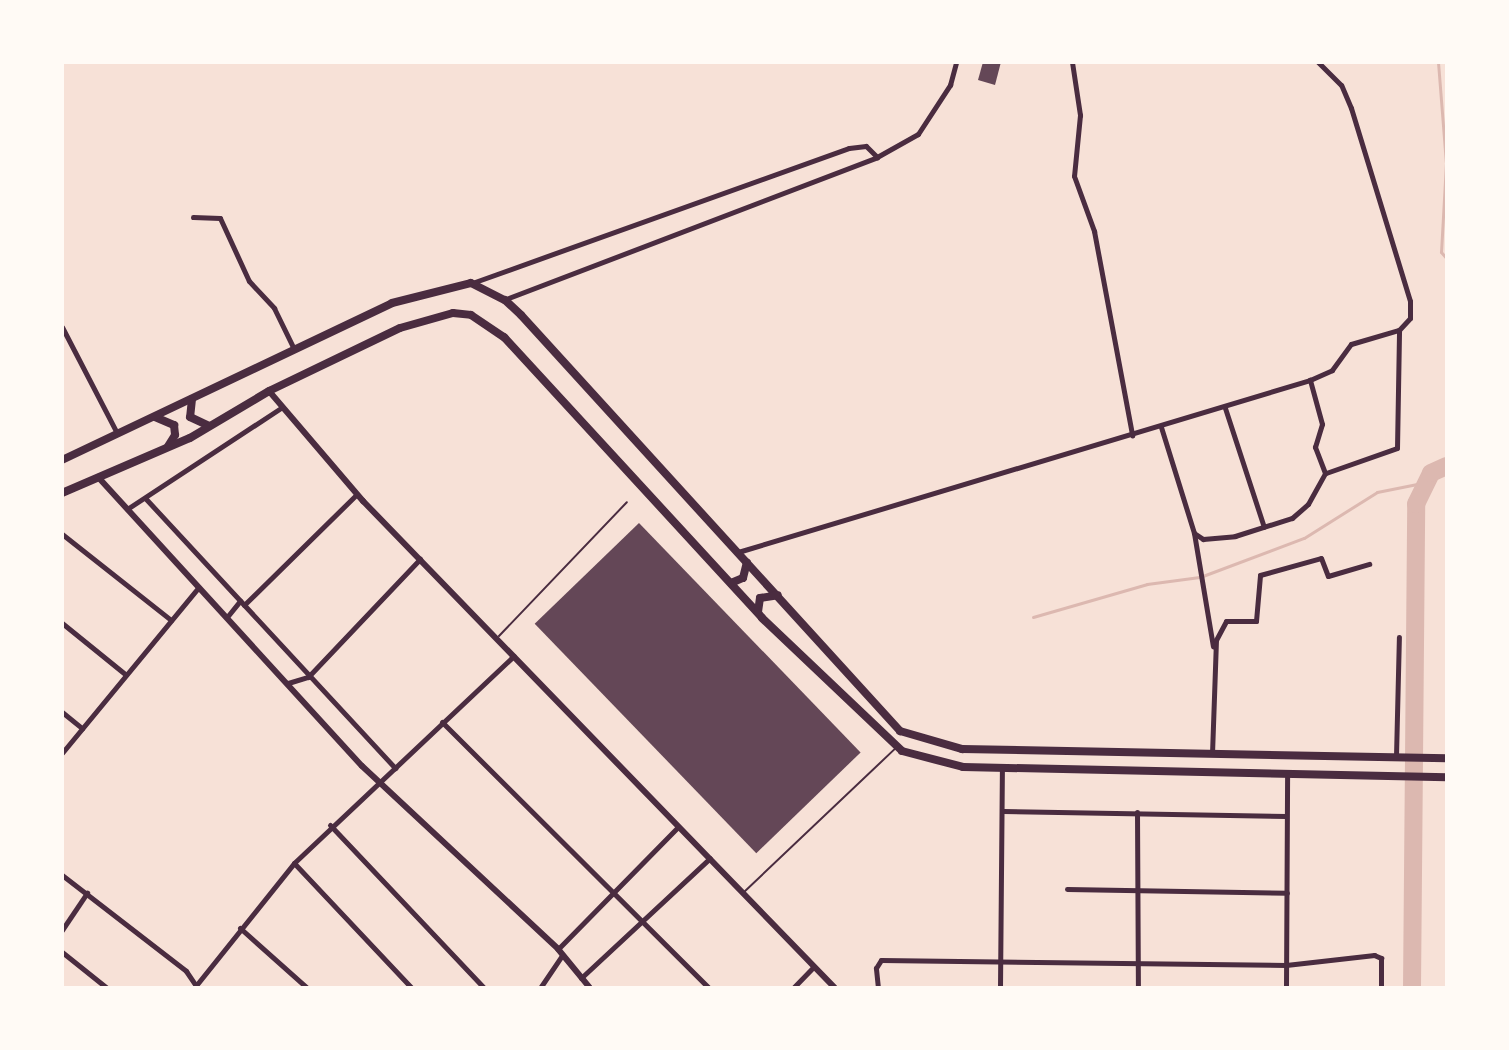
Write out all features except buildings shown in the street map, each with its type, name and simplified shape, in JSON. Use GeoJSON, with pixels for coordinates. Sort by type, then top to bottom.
{"type":"FeatureCollection","features":[{"type":"Feature","properties":{"kind":"highway"},"geometry":{"type":"LineString","coordinates":[[62,460],[392,303],[471,283],[505,300],[900,731],[962,749],[1447,758]]}},
{"type":"Feature","properties":{"kind":"highway"},"geometry":{"type":"LineString","coordinates":[[62,493],[167,447],[269,391],[424,319],[461,313],[477,316],[504,337],[758,613],[896,748],[951,766],[1447,777]]}},
{"type":"Feature","properties":{"kind":"highway"},"geometry":{"type":"LineString","coordinates":[[196,396],[189,403],[190,417],[197,425],[213,424]]}},
{"type":"Feature","properties":{"kind":"highway"},"geometry":{"type":"LineString","coordinates":[[151,419],[161,416],[174,425],[174,440],[167,447]]}},
{"type":"Feature","properties":{"kind":"highway"},"geometry":{"type":"LineString","coordinates":[[731,583],[743,578],[747,561]]}},
{"type":"Feature","properties":{"kind":"highway"},"geometry":{"type":"LineString","coordinates":[[758,613],[760,598],[778,595]]}},
{"type":"Feature","properties":{"kind":"highway"},"geometry":{"type":"LineString","coordinates":[[1114,771],[1115,753]]}},
{"type":"Feature","properties":{"kind":"street"},"geometry":{"type":"LineString","coordinates":[[505,300],[877,157],[918,134],[950,85],[956,62]]}},
{"type":"Feature","properties":{"kind":"street"},"geometry":{"type":"LineString","coordinates":[[1072,62],[1080,115],[1074,176],[1094,231],[1132,435]]}},
{"type":"Feature","properties":{"kind":"street"},"geometry":{"type":"LineString","coordinates":[[1194,533],[1208,539],[1292,518],[1308,504],[1325,473],[1397,448],[1399,330],[1411,312],[1346,93],[1318,62]]}},
{"type":"Feature","properties":{"kind":"street"},"geometry":{"type":"LineString","coordinates":[[471,283],[849,148],[866,146],[877,157]]}},
{"type":"Feature","properties":{"kind":"street"},"geometry":{"type":"LineString","coordinates":[[193,217],[220,218],[249,281],[274,308],[294,349]]}},
{"type":"Feature","properties":{"kind":"street"},"geometry":{"type":"LineString","coordinates":[[62,327],[118,434]]}},
{"type":"Feature","properties":{"kind":"street"},"geometry":{"type":"LineString","coordinates":[[738,552],[1310,380],[1332,370],[1351,344],[1399,330]]}},
{"type":"Feature","properties":{"kind":"street"},"geometry":{"type":"LineString","coordinates":[[1310,380],[1322,424],[1315,447],[1325,473]]}},
{"type":"Feature","properties":{"kind":"street"},"geometry":{"type":"LineString","coordinates":[[269,391],[357,494],[499,636],[514,656],[677,828],[711,858],[835,988]]}},
{"type":"Feature","properties":{"kind":"street"},"geometry":{"type":"LineString","coordinates":[[127,509],[281,408]]}},
{"type":"Feature","properties":{"kind":"street"},"geometry":{"type":"LineString","coordinates":[[1225,408],[1264,527]]}},
{"type":"Feature","properties":{"kind":"street"},"geometry":{"type":"LineString","coordinates":[[1161,427],[1194,533],[1214,651],[1212,754]]}},
{"type":"Feature","properties":{"kind":"street"},"geometry":{"type":"LineString","coordinates":[[98,477],[197,589],[227,617],[378,780],[560,951],[590,988]]}},
{"type":"Feature","properties":{"kind":"street"},"geometry":{"type":"LineString","coordinates":[[227,617],[357,494]]}},
{"type":"Feature","properties":{"kind":"street"},"geometry":{"type":"LineString","coordinates":[[146,499],[395,768]]}},
{"type":"Feature","properties":{"kind":"street"},"geometry":{"type":"LineString","coordinates":[[62,534],[171,620]]}},
{"type":"Feature","properties":{"kind":"street"},"geometry":{"type":"LineString","coordinates":[[1214,651],[1224,623],[1256,621],[1262,574],[1321,558],[1328,576],[1369,564]]}},
{"type":"Feature","properties":{"kind":"street"},"geometry":{"type":"LineString","coordinates":[[288,683],[308,677],[420,559]]}},
{"type":"Feature","properties":{"kind":"street"},"geometry":{"type":"LineString","coordinates":[[62,753],[197,589]]}},
{"type":"Feature","properties":{"kind":"street"},"geometry":{"type":"LineString","coordinates":[[62,623],[125,674]]}},
{"type":"Feature","properties":{"kind":"street"},"geometry":{"type":"LineString","coordinates":[[1398,758],[1399,637]]}},
{"type":"Feature","properties":{"kind":"street"},"geometry":{"type":"LineString","coordinates":[[62,875],[186,971],[195,987],[294,863],[330,825],[514,656]]}},
{"type":"Feature","properties":{"kind":"street"},"geometry":{"type":"LineString","coordinates":[[62,712],[82,728]]}},
{"type":"Feature","properties":{"kind":"street"},"geometry":{"type":"LineString","coordinates":[[442,722],[709,988]]}},
{"type":"Feature","properties":{"kind":"street"},"geometry":{"type":"LineString","coordinates":[[1000,988],[1002,767]]}},
{"type":"Feature","properties":{"kind":"street"},"geometry":{"type":"LineString","coordinates":[[1286,988],[1287,775]]}},
{"type":"Feature","properties":{"kind":"street"},"geometry":{"type":"LineString","coordinates":[[1003,811],[1286,816]]}},
{"type":"Feature","properties":{"kind":"street"},"geometry":{"type":"LineString","coordinates":[[1137,812],[1138,988]]}},
{"type":"Feature","properties":{"kind":"street"},"geometry":{"type":"LineString","coordinates":[[330,825],[484,988]]}},
{"type":"Feature","properties":{"kind":"street"},"geometry":{"type":"LineString","coordinates":[[560,951],[677,828]]}},
{"type":"Feature","properties":{"kind":"street"},"geometry":{"type":"LineString","coordinates":[[581,978],[711,858]]}},
{"type":"Feature","properties":{"kind":"street"},"geometry":{"type":"LineString","coordinates":[[294,863],[412,988]]}},
{"type":"Feature","properties":{"kind":"street"},"geometry":{"type":"LineString","coordinates":[[1067,889],[1287,893]]}},
{"type":"Feature","properties":{"kind":"street"},"geometry":{"type":"LineString","coordinates":[[62,930],[87,893]]}},
{"type":"Feature","properties":{"kind":"street"},"geometry":{"type":"LineString","coordinates":[[240,928],[307,988]]}},
{"type":"Feature","properties":{"kind":"street"},"geometry":{"type":"LineString","coordinates":[[540,988],[563,961],[560,951]]}},
{"type":"Feature","properties":{"kind":"street"},"geometry":{"type":"LineString","coordinates":[[62,952],[107,988]]}},
{"type":"Feature","properties":{"kind":"street"},"geometry":{"type":"LineString","coordinates":[[878,988],[876,968],[881,960],[1000,959],[1286,965],[1379,956],[1381,988]]}},
{"type":"Feature","properties":{"kind":"street"},"geometry":{"type":"LineString","coordinates":[[793,988],[813,967]]}},
{"type":"Feature","properties":{"kind":"street"},"geometry":{"type":"LineString","coordinates":[[293,988],[299,980]]}},
{"type":"Feature","properties":{"kind":"lane"},"geometry":{"type":"LineString","coordinates":[[499,636],[627,502]]}},
{"type":"Feature","properties":{"kind":"lane"},"geometry":{"type":"LineString","coordinates":[[743,894],[896,748]]}},
{"type":"Feature","properties":{"kind":"waterway"},"geometry":{"type":"LineString","coordinates":[[1438,62],[1446,163],[1441,252],[1447,259]]}},
{"type":"Feature","properties":{"kind":"waterway"},"geometry":{"type":"LineString","coordinates":[[1412,988],[1416,504],[1431,473],[1447,466]]}},
{"type":"Feature","properties":{"kind":"waterway"},"geometry":{"type":"LineString","coordinates":[[1033,617],[1147,584],[1200,577],[1304,538],[1377,492],[1427,482]]}}]}
